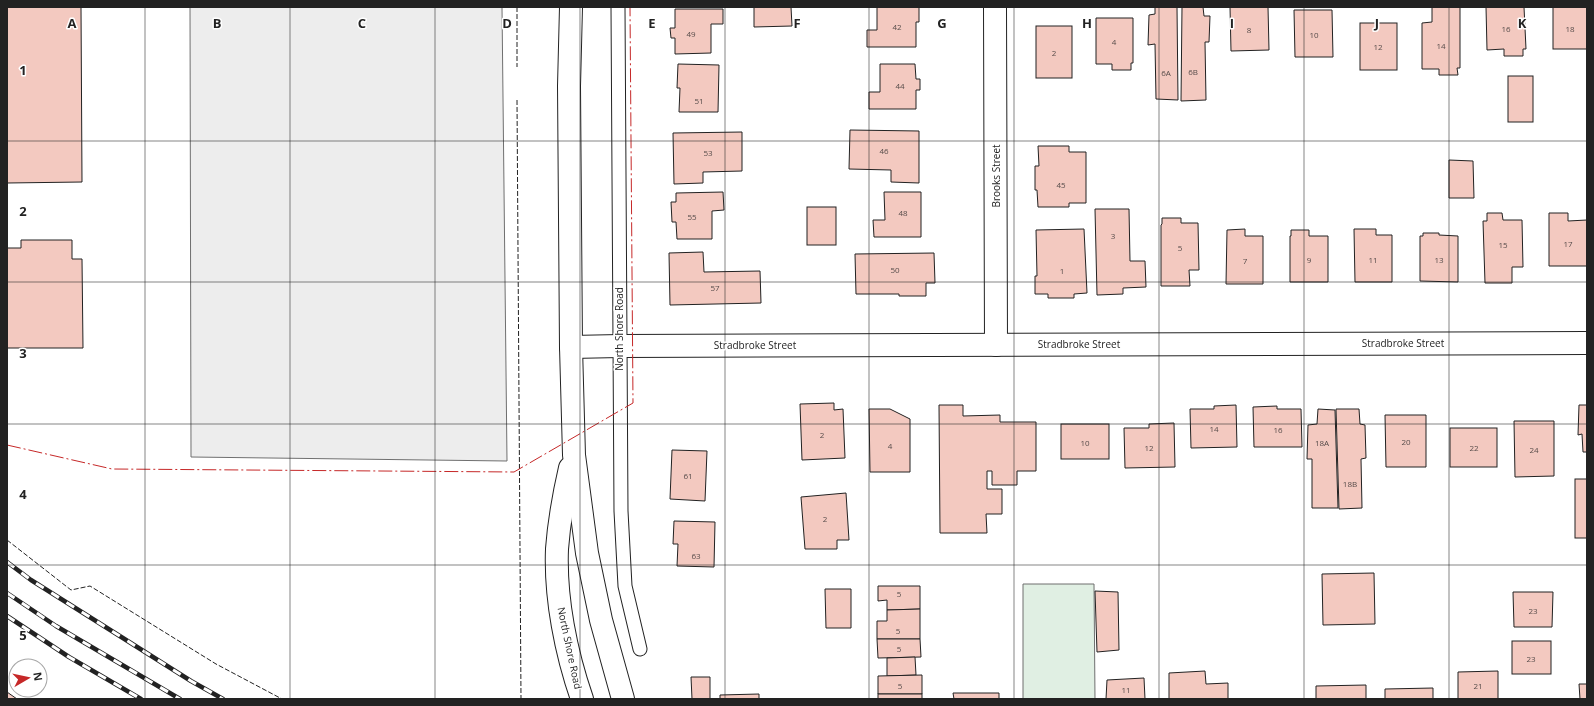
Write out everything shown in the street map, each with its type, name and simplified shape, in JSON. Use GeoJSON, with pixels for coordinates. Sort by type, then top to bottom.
{"type":"FeatureCollection","features":[{"type":"Feature","properties":{"kind":"street","name":"North Shore Road"},"geometry":{"type":"LineString","coordinates":[[571,7],[569,94],[571,347],[574,455],[587,553],[601,620],[623,699]]}},
{"type":"Feature","properties":{"kind":"street","name":"Brooks Street"},"geometry":{"type":"LineString","coordinates":[[995,7],[996,345]]}},
{"type":"Feature","properties":{"kind":"street","name":"Stradbroke Street"},"geometry":{"type":"LineString","coordinates":[[571,347],[1587,342]]}},
{"type":"Feature","properties":{"kind":"street","name":"North Shore Road"},"geometry":{"type":"LineString","coordinates":[[574,455],[564,494],[557,549],[558,584],[562,621],[576,684],[582,699]]}},
{"type":"Feature","properties":{"kind":"lane","name":"North Shore Road"},"geometry":{"type":"LineString","coordinates":[[618,7],[621,511],[625,586],[640,649]]}},
{"type":"Feature","properties":{"kind":"green space"},"geometry":{"type":"Polygon","coordinates":[[[1023,584],[1094,584],[1095,699],[1023,699],[1023,584]]]}},
{"type":"Feature","properties":{"kind":"shaded area"},"geometry":{"type":"Polygon","coordinates":[[[190,7],[502,7],[507,461],[191,457],[190,7]]]}},
{"type":"Feature","properties":{"kind":"building"},"geometry":{"type":"Polygon","coordinates":[[[7,7],[81,7],[82,182],[7,183],[7,7]]]}},
{"type":"Feature","properties":{"kind":"building"},"geometry":{"type":"Polygon","coordinates":[[[754,7],[791,7],[792,26],[754,27],[754,7]]]}},
{"type":"Feature","properties":{"kind":"building"},"geometry":{"type":"Polygon","coordinates":[[[877,7],[919,7],[919,22],[916,22],[916,47],[867,47],[867,30],[877,30],[877,7]]]}},
{"type":"Feature","properties":{"kind":"building"},"geometry":{"type":"Polygon","coordinates":[[[1155,7],[1177,7],[1178,100],[1156,99],[1155,44],[1148,45],[1149,15],[1155,14],[1155,7]]]}},
{"type":"Feature","properties":{"kind":"building"},"geometry":{"type":"Polygon","coordinates":[[[1182,7],[1203,7],[1204,16],[1210,16],[1209,42],[1205,42],[1206,100],[1181,101],[1182,7]]]}},
{"type":"Feature","properties":{"kind":"building"},"geometry":{"type":"Polygon","coordinates":[[[1230,7],[1268,7],[1269,50],[1231,51],[1230,7]]]}},
{"type":"Feature","properties":{"kind":"building"},"geometry":{"type":"Polygon","coordinates":[[[1432,7],[1460,7],[1460,68],[1457,68],[1458,75],[1439,75],[1439,69],[1422,69],[1422,23],[1432,22],[1432,7]]]}},
{"type":"Feature","properties":{"kind":"building"},"geometry":{"type":"Polygon","coordinates":[[[1486,7],[1524,7],[1526,49],[1523,49],[1523,56],[1504,56],[1504,49],[1487,50],[1486,7]]]}},
{"type":"Feature","properties":{"kind":"building"},"geometry":{"type":"Polygon","coordinates":[[[1553,7],[1587,7],[1587,49],[1553,49],[1553,7]]]}},
{"type":"Feature","properties":{"kind":"building"},"geometry":{"type":"Polygon","coordinates":[[[675,9],[723,9],[723,24],[711,24],[711,53],[675,54],[675,38],[671,38],[670,28],[675,28],[675,9]]]}},
{"type":"Feature","properties":{"kind":"building"},"geometry":{"type":"Polygon","coordinates":[[[1294,10],[1332,10],[1333,57],[1295,57],[1294,10]]]}},
{"type":"Feature","properties":{"kind":"building"},"geometry":{"type":"Polygon","coordinates":[[[1096,18],[1133,18],[1133,63],[1131,63],[1131,70],[1112,70],[1112,64],[1096,64],[1096,18]]]}},
{"type":"Feature","properties":{"kind":"building"},"geometry":{"type":"Polygon","coordinates":[[[1360,23],[1397,23],[1397,70],[1360,70],[1360,23]]]}},
{"type":"Feature","properties":{"kind":"building"},"geometry":{"type":"Polygon","coordinates":[[[1036,26],[1072,26],[1072,78],[1036,78],[1036,26]]]}},
{"type":"Feature","properties":{"kind":"building"},"geometry":{"type":"Polygon","coordinates":[[[678,64],[719,65],[718,112],[679,112],[680,88],[677,88],[678,64]]]}},
{"type":"Feature","properties":{"kind":"building"},"geometry":{"type":"Polygon","coordinates":[[[880,64],[915,64],[916,79],[920,79],[920,90],[916,90],[916,109],[869,109],[869,92],[880,92],[880,64]]]}},
{"type":"Feature","properties":{"kind":"building"},"geometry":{"type":"Polygon","coordinates":[[[1508,76],[1533,76],[1533,122],[1508,122],[1508,76]]]}},
{"type":"Feature","properties":{"kind":"building"},"geometry":{"type":"Polygon","coordinates":[[[850,130],[919,131],[919,183],[891,182],[891,170],[849,169],[850,130]]]}},
{"type":"Feature","properties":{"kind":"building"},"geometry":{"type":"Polygon","coordinates":[[[742,132],[742,171],[703,172],[703,183],[674,184],[673,133],[742,132]]]}},
{"type":"Feature","properties":{"kind":"building"},"geometry":{"type":"Polygon","coordinates":[[[1038,146],[1069,146],[1069,152],[1086,152],[1086,203],[1069,203],[1069,207],[1038,207],[1037,190],[1035,190],[1035,166],[1039,166],[1038,146]]]}},
{"type":"Feature","properties":{"kind":"building"},"geometry":{"type":"Polygon","coordinates":[[[1449,160],[1473,161],[1474,198],[1449,198],[1449,160]]]}},
{"type":"Feature","properties":{"kind":"building"},"geometry":{"type":"Polygon","coordinates":[[[723,192],[724,210],[712,211],[712,239],[677,239],[676,222],[672,222],[671,202],[676,202],[676,193],[723,192]]]}},
{"type":"Feature","properties":{"kind":"building"},"geometry":{"type":"Polygon","coordinates":[[[884,192],[921,192],[921,237],[874,237],[873,220],[885,220],[884,192]]]}},
{"type":"Feature","properties":{"kind":"building"},"geometry":{"type":"Polygon","coordinates":[[[807,207],[836,207],[836,245],[807,245],[807,207]]]}},
{"type":"Feature","properties":{"kind":"building"},"geometry":{"type":"Polygon","coordinates":[[[1095,209],[1129,209],[1130,261],[1145,261],[1146,287],[1123,288],[1123,294],[1097,295],[1095,209]]]}},
{"type":"Feature","properties":{"kind":"building"},"geometry":{"type":"Polygon","coordinates":[[[1487,213],[1502,213],[1503,220],[1522,220],[1523,267],[1512,267],[1512,283],[1485,283],[1483,221],[1487,221],[1487,213]]]}},
{"type":"Feature","properties":{"kind":"building"},"geometry":{"type":"Polygon","coordinates":[[[1549,213],[1568,213],[1568,221],[1587,220],[1587,266],[1549,266],[1549,213]]]}},
{"type":"Feature","properties":{"kind":"building"},"geometry":{"type":"Polygon","coordinates":[[[1162,218],[1181,218],[1181,223],[1198,223],[1199,270],[1189,270],[1190,286],[1161,286],[1162,218]]]}},
{"type":"Feature","properties":{"kind":"building"},"geometry":{"type":"Polygon","coordinates":[[[1084,229],[1087,293],[1074,294],[1074,298],[1048,298],[1048,294],[1035,294],[1035,276],[1037,276],[1036,230],[1084,229]]]}},
{"type":"Feature","properties":{"kind":"building"},"geometry":{"type":"Polygon","coordinates":[[[1245,229],[1245,236],[1263,236],[1263,284],[1226,284],[1227,230],[1245,229]]]}},
{"type":"Feature","properties":{"kind":"building"},"geometry":{"type":"Polygon","coordinates":[[[1354,229],[1376,229],[1376,235],[1392,235],[1392,282],[1355,282],[1354,229]]]}},
{"type":"Feature","properties":{"kind":"building"},"geometry":{"type":"Polygon","coordinates":[[[1291,230],[1309,230],[1309,236],[1328,236],[1328,282],[1290,282],[1291,230]]]}},
{"type":"Feature","properties":{"kind":"building"},"geometry":{"type":"Polygon","coordinates":[[[1423,233],[1439,233],[1439,235],[1458,236],[1458,282],[1420,281],[1420,236],[1423,236],[1423,233]]]}},
{"type":"Feature","properties":{"kind":"building"},"geometry":{"type":"Polygon","coordinates":[[[21,240],[72,240],[72,259],[82,259],[83,348],[7,348],[7,248],[21,248],[21,240]]]}},
{"type":"Feature","properties":{"kind":"building"},"geometry":{"type":"Polygon","coordinates":[[[703,252],[704,272],[760,271],[761,303],[670,305],[669,253],[703,252]]]}},
{"type":"Feature","properties":{"kind":"building"},"geometry":{"type":"Polygon","coordinates":[[[934,253],[935,283],[926,283],[926,296],[899,296],[899,294],[856,294],[855,254],[934,253]]]}},
{"type":"Feature","properties":{"kind":"building"},"geometry":{"type":"Polygon","coordinates":[[[834,403],[834,410],[843,409],[845,458],[802,460],[800,404],[834,403]]]}},
{"type":"Feature","properties":{"kind":"building"},"geometry":{"type":"Polygon","coordinates":[[[939,405],[963,405],[963,416],[1000,415],[1000,422],[1036,422],[1036,471],[1017,471],[1017,485],[992,485],[992,471],[987,471],[987,489],[1002,489],[1002,514],[986,514],[987,533],[940,533],[939,405]]]}},
{"type":"Feature","properties":{"kind":"building"},"geometry":{"type":"Polygon","coordinates":[[[1236,405],[1237,447],[1191,448],[1190,409],[1214,409],[1214,406],[1236,405]]]}},
{"type":"Feature","properties":{"kind":"building"},"geometry":{"type":"Polygon","coordinates":[[[1579,405],[1587,405],[1587,452],[1583,452],[1582,434],[1578,435],[1579,405]]]}},
{"type":"Feature","properties":{"kind":"building"},"geometry":{"type":"Polygon","coordinates":[[[1277,406],[1277,409],[1301,409],[1302,447],[1254,447],[1253,407],[1277,406]]]}},
{"type":"Feature","properties":{"kind":"building"},"geometry":{"type":"Polygon","coordinates":[[[869,409],[890,409],[910,419],[910,472],[870,472],[869,409]]]}},
{"type":"Feature","properties":{"kind":"building"},"geometry":{"type":"Polygon","coordinates":[[[1318,409],[1335,410],[1338,508],[1312,508],[1312,459],[1307,459],[1308,425],[1317,424],[1318,409]]]}},
{"type":"Feature","properties":{"kind":"building"},"geometry":{"type":"Polygon","coordinates":[[[1336,409],[1359,409],[1360,424],[1365,425],[1366,458],[1361,459],[1362,508],[1339,509],[1336,409]]]}},
{"type":"Feature","properties":{"kind":"building"},"geometry":{"type":"Polygon","coordinates":[[[1385,415],[1426,415],[1426,467],[1386,467],[1385,415]]]}},
{"type":"Feature","properties":{"kind":"building"},"geometry":{"type":"Polygon","coordinates":[[[1514,421],[1554,421],[1554,476],[1515,477],[1514,421]]]}},
{"type":"Feature","properties":{"kind":"building"},"geometry":{"type":"Polygon","coordinates":[[[1174,423],[1175,467],[1125,468],[1124,428],[1149,428],[1149,424],[1174,423]]]}},
{"type":"Feature","properties":{"kind":"building"},"geometry":{"type":"Polygon","coordinates":[[[1061,424],[1109,424],[1109,459],[1061,459],[1061,424]]]}},
{"type":"Feature","properties":{"kind":"building"},"geometry":{"type":"Polygon","coordinates":[[[1450,428],[1497,428],[1497,467],[1450,467],[1450,428]]]}},
{"type":"Feature","properties":{"kind":"building"},"geometry":{"type":"Polygon","coordinates":[[[672,450],[707,451],[705,501],[670,499],[672,450]]]}},
{"type":"Feature","properties":{"kind":"building"},"geometry":{"type":"Polygon","coordinates":[[[1575,479],[1587,479],[1587,538],[1575,538],[1575,479]]]}},
{"type":"Feature","properties":{"kind":"building"},"geometry":{"type":"Polygon","coordinates":[[[846,493],[849,540],[837,540],[837,549],[805,549],[801,497],[846,493]]]}},
{"type":"Feature","properties":{"kind":"building"},"geometry":{"type":"Polygon","coordinates":[[[674,521],[715,522],[714,567],[677,566],[678,544],[673,544],[674,521]]]}},
{"type":"Feature","properties":{"kind":"building"},"geometry":{"type":"Polygon","coordinates":[[[1374,573],[1375,624],[1323,625],[1322,574],[1374,573]]]}},
{"type":"Feature","properties":{"kind":"building"},"geometry":{"type":"Polygon","coordinates":[[[878,586],[920,586],[920,609],[887,610],[887,600],[878,601],[878,586]]]}},
{"type":"Feature","properties":{"kind":"building"},"geometry":{"type":"Polygon","coordinates":[[[825,589],[851,589],[851,628],[826,628],[825,589]]]}},
{"type":"Feature","properties":{"kind":"building"},"geometry":{"type":"Polygon","coordinates":[[[1095,591],[1118,592],[1119,650],[1097,652],[1095,591]]]}},
{"type":"Feature","properties":{"kind":"building"},"geometry":{"type":"Polygon","coordinates":[[[1513,592],[1553,592],[1552,627],[1514,627],[1513,592]]]}},
{"type":"Feature","properties":{"kind":"building"},"geometry":{"type":"Polygon","coordinates":[[[920,609],[920,639],[877,639],[877,621],[887,621],[887,610],[920,609]]]}},
{"type":"Feature","properties":{"kind":"building"},"geometry":{"type":"Polygon","coordinates":[[[877,639],[920,639],[921,657],[878,658],[877,639]]]}},
{"type":"Feature","properties":{"kind":"building"},"geometry":{"type":"Polygon","coordinates":[[[1512,641],[1551,641],[1551,674],[1512,674],[1512,641]]]}},
{"type":"Feature","properties":{"kind":"building"},"geometry":{"type":"Polygon","coordinates":[[[915,657],[916,675],[887,676],[887,658],[915,657]]]}},
{"type":"Feature","properties":{"kind":"building"},"geometry":{"type":"Polygon","coordinates":[[[1205,671],[1206,684],[1228,683],[1228,699],[1169,699],[1169,673],[1205,671]]]}},
{"type":"Feature","properties":{"kind":"building"},"geometry":{"type":"Polygon","coordinates":[[[1498,671],[1498,699],[1458,699],[1458,672],[1498,671]]]}},
{"type":"Feature","properties":{"kind":"building"},"geometry":{"type":"Polygon","coordinates":[[[922,675],[922,694],[878,694],[878,676],[922,675]]]}},
{"type":"Feature","properties":{"kind":"building"},"geometry":{"type":"Polygon","coordinates":[[[691,677],[710,677],[710,699],[692,699],[691,677]]]}},
{"type":"Feature","properties":{"kind":"building"},"geometry":{"type":"Polygon","coordinates":[[[1144,678],[1145,699],[1106,699],[1107,680],[1144,678]]]}},
{"type":"Feature","properties":{"kind":"building"},"geometry":{"type":"Polygon","coordinates":[[[1579,684],[1587,684],[1587,699],[1580,699],[1579,684]]]}},
{"type":"Feature","properties":{"kind":"building"},"geometry":{"type":"Polygon","coordinates":[[[1366,685],[1366,699],[1316,699],[1316,686],[1366,685]]]}},
{"type":"Feature","properties":{"kind":"building"},"geometry":{"type":"Polygon","coordinates":[[[1433,688],[1433,699],[1385,699],[1385,689],[1433,688]]]}},
{"type":"Feature","properties":{"kind":"building"},"geometry":{"type":"Polygon","coordinates":[[[7,692],[8,698],[17,699],[7,699],[7,692]]]}},
{"type":"Feature","properties":{"kind":"building"},"geometry":{"type":"Polygon","coordinates":[[[953,693],[999,693],[999,699],[954,699],[953,693]]]}},
{"type":"Feature","properties":{"kind":"building"},"geometry":{"type":"Polygon","coordinates":[[[759,694],[759,699],[720,699],[720,695],[759,694]]]}},
{"type":"Feature","properties":{"kind":"building"},"geometry":{"type":"Polygon","coordinates":[[[878,694],[922,694],[922,699],[878,699],[878,694]]]}},
{"type":"Feature","properties":{"kind":"railway"},"geometry":{"type":"LineString","coordinates":[[7,562],[31,580],[191,681],[223,699]]}},
{"type":"Feature","properties":{"kind":"railway"},"geometry":{"type":"LineString","coordinates":[[7,593],[56,626],[180,699]]}},
{"type":"Feature","properties":{"kind":"railway"},"geometry":{"type":"LineString","coordinates":[[7,616],[69,657],[141,699]]}},
{"type":"Feature","properties":{"kind":"fence"},"geometry":{"type":"LineString","coordinates":[[517,7],[517,67]]}},
{"type":"Feature","properties":{"kind":"fence"},"geometry":{"type":"LineString","coordinates":[[517,100],[521,699]]}},
{"type":"Feature","properties":{"kind":"fence"},"geometry":{"type":"LineString","coordinates":[[7,540],[71,590],[90,586],[216,664],[282,699]]}},
{"type":"Feature","properties":{"kind":"power"},"geometry":{"type":"LineString","coordinates":[[7,445],[112,469],[514,472],[633,403],[630,7]]}}]}
